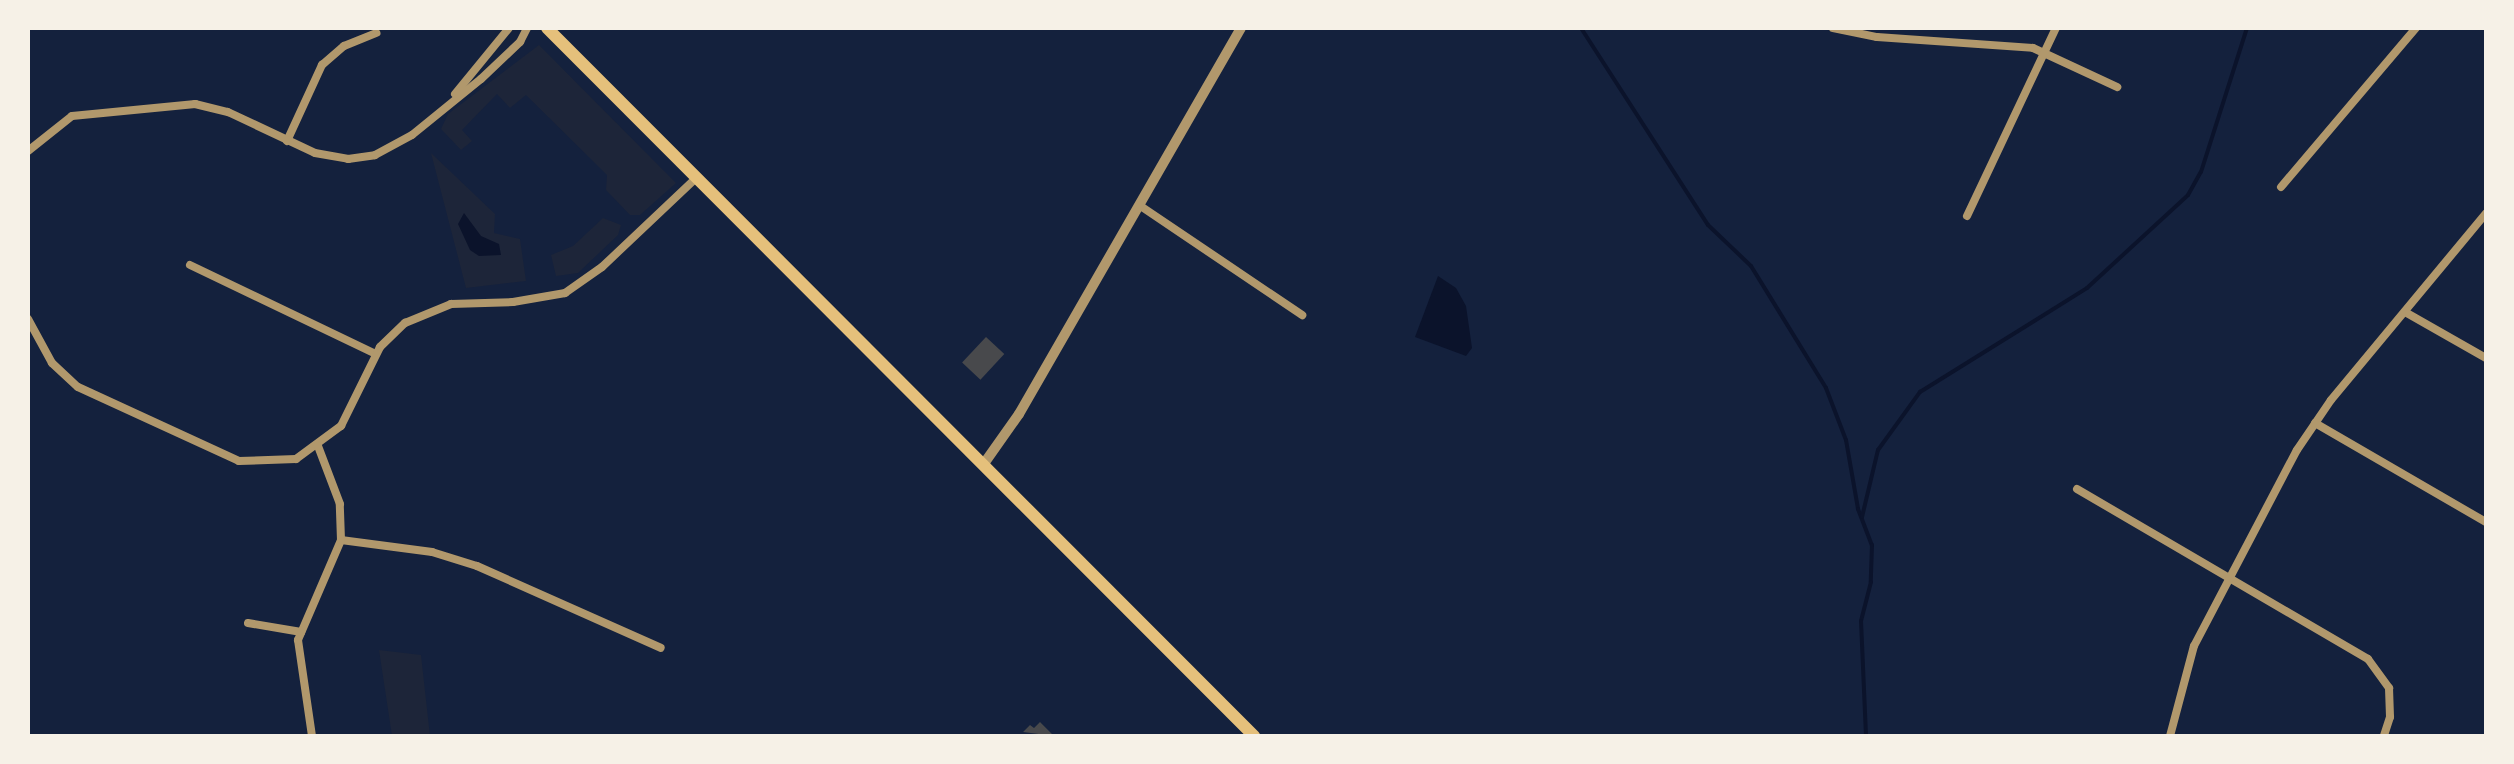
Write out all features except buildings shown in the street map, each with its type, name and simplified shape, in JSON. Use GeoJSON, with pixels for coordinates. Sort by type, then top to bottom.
{"type":"FeatureCollection","features":[{"type":"Feature","properties":{"kind":"highway"},"geometry":{"type":"LineString","coordinates":[[547,28],[1254,736]]}},
{"type":"Feature","properties":{"kind":"street"},"geometry":{"type":"LineString","coordinates":[[453,98],[471,69],[509,28]]}},
{"type":"Feature","properties":{"kind":"street"},"geometry":{"type":"LineString","coordinates":[[28,151],[72,116],[195,104],[228,112],[287,141],[348,159],[375,155],[412,135],[520,42],[527,28]]}},
{"type":"Feature","properties":{"kind":"street"},"geometry":{"type":"LineString","coordinates":[[983,465],[1019,414],[1241,28]]}},
{"type":"Feature","properties":{"kind":"street"},"geometry":{"type":"LineString","coordinates":[[1833,28],[2010,44],[2047,53],[2117,87]]}},
{"type":"Feature","properties":{"kind":"street"},"geometry":{"type":"LineString","coordinates":[[1967,216],[2047,53],[2056,28]]}},
{"type":"Feature","properties":{"kind":"street"},"geometry":{"type":"LineString","coordinates":[[2281,187],[2416,28]]}},
{"type":"Feature","properties":{"kind":"street"},"geometry":{"type":"LineString","coordinates":[[287,141],[322,65],[344,46],[376,33]]}},
{"type":"Feature","properties":{"kind":"street"},"geometry":{"type":"LineString","coordinates":[[28,319],[52,363],[78,387],[239,461],[296,459],[318,446],[341,426],[376,354],[405,323],[434,308],[565,293],[602,267],[696,178]]}},
{"type":"Feature","properties":{"kind":"street"},"geometry":{"type":"LineString","coordinates":[[1139,205],[1302,315]]}},
{"type":"Feature","properties":{"kind":"street"},"geometry":{"type":"LineString","coordinates":[[2170,736],[2194,646],[2227,577],[2315,423],[2486,213]]}},
{"type":"Feature","properties":{"kind":"street"},"geometry":{"type":"LineString","coordinates":[[190,265],[376,354]]}},
{"type":"Feature","properties":{"kind":"street"},"geometry":{"type":"LineString","coordinates":[[2405,312],[2486,358]]}},
{"type":"Feature","properties":{"kind":"street"},"geometry":{"type":"LineString","coordinates":[[2315,423],[2486,522]]}},
{"type":"Feature","properties":{"kind":"street"},"geometry":{"type":"LineString","coordinates":[[312,736],[302,681],[301,632],[341,540],[340,504],[318,446]]}},
{"type":"Feature","properties":{"kind":"street"},"geometry":{"type":"LineString","coordinates":[[2077,489],[2377,667],[2392,701],[2384,736]]}},
{"type":"Feature","properties":{"kind":"street"},"geometry":{"type":"LineString","coordinates":[[341,540],[432,552],[477,566],[661,648]]}},
{"type":"Feature","properties":{"kind":"street"},"geometry":{"type":"LineString","coordinates":[[248,623],[301,632]]}},
{"type":"Feature","properties":{"kind":"shaded area"},"geometry":{"type":"Polygon","coordinates":[[[539,45],[676,183],[640,215],[630,215],[606,190],[607,175],[526,95],[510,108],[497,94],[462,130],[472,141],[461,150],[441,129],[448,114],[539,45]]]}},
{"type":"Feature","properties":{"kind":"shaded area"},"geometry":{"type":"Polygon","coordinates":[[[431,153],[495,214],[494,233],[520,239],[526,281],[466,288],[431,153]]]}},
{"type":"Feature","properties":{"kind":"shaded area"},"geometry":{"type":"Polygon","coordinates":[[[464,213],[481,236],[499,244],[501,255],[479,256],[470,250],[458,224],[464,213]]]}},
{"type":"Feature","properties":{"kind":"shaded area"},"geometry":{"type":"Polygon","coordinates":[[[603,218],[621,225],[618,235],[578,273],[556,276],[551,255],[573,246],[603,218]]]}},
{"type":"Feature","properties":{"kind":"shaded area"},"geometry":{"type":"Polygon","coordinates":[[[1438,276],[1456,288],[1466,306],[1472,348],[1466,356],[1415,337],[1438,276]]]}},
{"type":"Feature","properties":{"kind":"shaded area"},"geometry":{"type":"Polygon","coordinates":[[[379,650],[421,655],[430,736],[392,736],[379,650]]]}},
{"type":"Feature","properties":{"kind":"waterway"},"geometry":{"type":"LineString","coordinates":[[1581,28],[1708,225],[1751,266],[1826,388],[1846,440],[1858,509],[1872,545],[1871,582],[1861,621],[1866,736]]}},
{"type":"Feature","properties":{"kind":"waterway"},"geometry":{"type":"LineString","coordinates":[[1862,517],[1878,450],[1920,392],[2087,288],[2188,195],[2201,172],[2247,28]]}}]}
